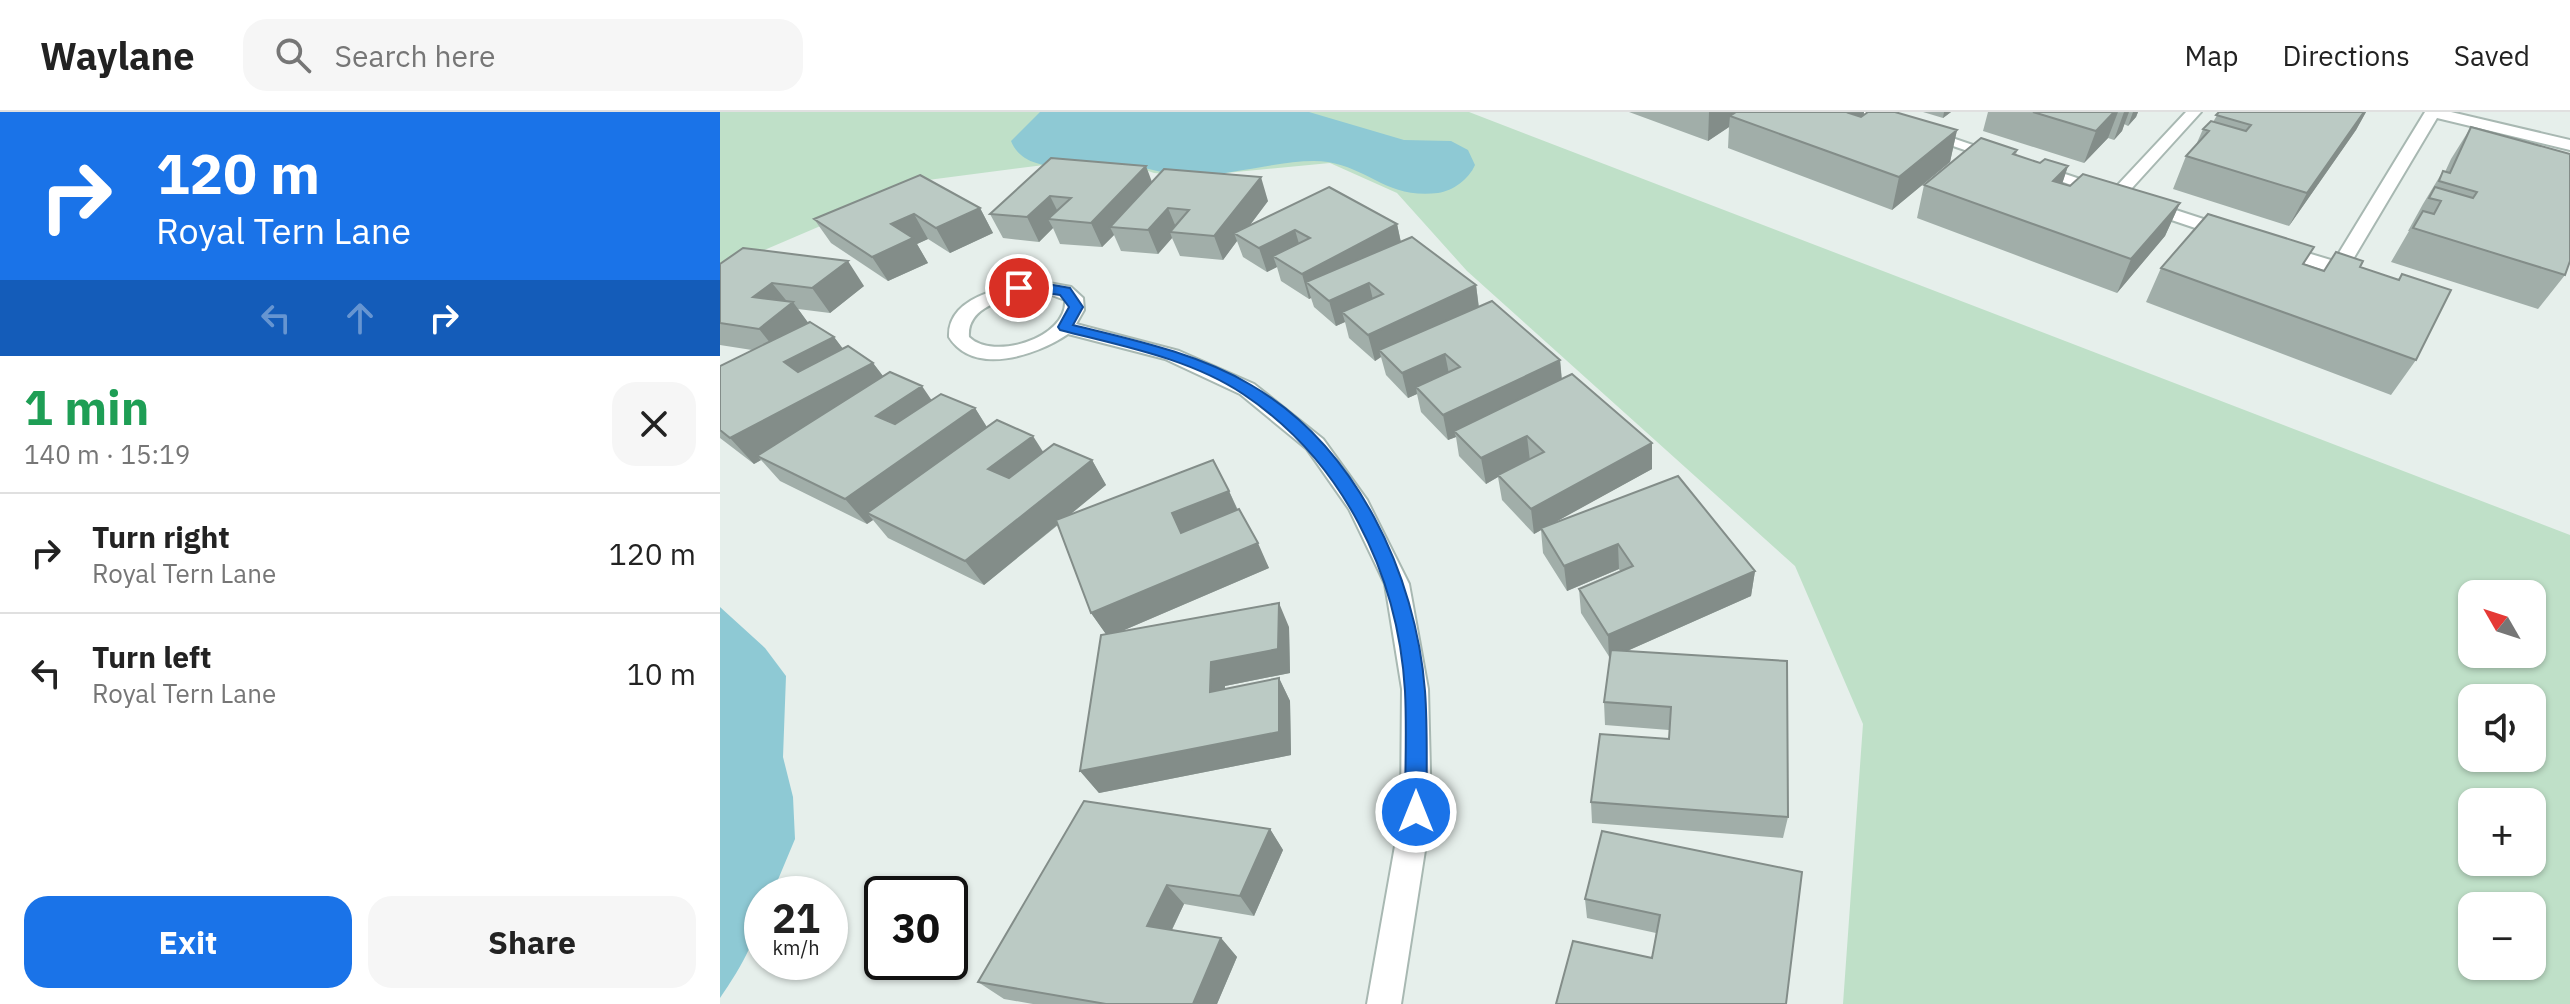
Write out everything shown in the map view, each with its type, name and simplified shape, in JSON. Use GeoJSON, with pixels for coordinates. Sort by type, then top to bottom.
{"type":"FeatureCollection","features":[{"type":"Feature","properties":{"kind":"street"},"geometry":{"type":"LineString","coordinates":[[1861,112],[2367,279]]}},
{"type":"Feature","properties":{"kind":"street"},"geometry":{"type":"LineString","coordinates":[[2116,196],[2194,112]]}},
{"type":"Feature","properties":{"kind":"street"},"geometry":{"type":"LineString","coordinates":[[2338,269],[2432,112],[2570,145]]}},
{"type":"Feature","properties":{"kind":"street"},"geometry":{"type":"LineString","coordinates":[[1065,327],[1076,307],[1073,298],[1065,291],[1036,286],[1001,293],[984,301],[961,320],[957,330],[959,339],[966,347],[997,353],[1034,345],[1065,327],[1172,355],[1247,389],[1315,444],[1359,506],[1397,584],[1415,689],[1416,812],[1384,1004]]}},
{"type":"Feature","properties":{"kind":"green space"},"geometry":{"type":"Polygon","coordinates":[[[720,112],[1469,112],[2570,535],[2570,1004],[1843,1004],[1863,724],[1795,566],[1467,271],[1397,193],[1330,163],[1194,176],[1154,173],[1128,164],[1044,165],[928,180],[720,269],[720,112]]]}},
{"type":"Feature","properties":{"kind":"water"},"geometry":{"type":"Polygon","coordinates":[[[1040,112],[1309,112],[1404,140],[1451,141],[1468,150],[1475,165],[1455,187],[1444,192],[1421,194],[1392,188],[1328,162],[1298,162],[1195,176],[1115,164],[1047,165],[1032,162],[1020,154],[1011,141],[1040,112]]]}},
{"type":"Feature","properties":{"kind":"water"},"geometry":{"type":"Polygon","coordinates":[[[720,607],[765,648],[786,676],[783,757],[793,797],[795,839],[780,876],[744,876],[744,959],[720,998],[720,607]]]}},
{"type":"Feature","properties":{"kind":"building"},"geometry":{"type":"Polygon","coordinates":[[[1736,112],[1851,112],[1861,117],[1868,112],[1895,112],[1957,130],[1899,177],[1730,116],[1736,112]]]}},
{"type":"Feature","properties":{"kind":"building"},"geometry":{"type":"Polygon","coordinates":[[[2033,112],[2114,112],[2096,131],[2033,112]]]}},
{"type":"Feature","properties":{"kind":"building"},"geometry":{"type":"Polygon","coordinates":[[[2219,112],[2364,112],[2307,193],[2186,156],[2209,131],[2203,129],[2211,121],[2246,131],[2251,125],[2216,115],[2219,112]]]}},
{"type":"Feature","properties":{"kind":"building"},"geometry":{"type":"Polygon","coordinates":[[[2471,127],[2570,154],[2570,261],[2565,275],[2413,228],[2423,211],[2434,214],[2441,201],[2429,198],[2435,187],[2473,198],[2477,192],[2439,181],[2443,171],[2450,173],[2471,127]]]}},
{"type":"Feature","properties":{"kind":"building"},"geometry":{"type":"Polygon","coordinates":[[[1981,138],[2017,150],[2013,154],[2040,163],[2045,159],[2068,166],[2053,181],[2070,186],[2083,174],[2180,203],[2131,259],[1924,185],[1981,138]]]}},
{"type":"Feature","properties":{"kind":"building"},"geometry":{"type":"Polygon","coordinates":[[[1051,158],[1146,166],[1091,223],[1048,219],[1071,198],[1050,196],[1027,217],[990,214],[1051,158]]]}},
{"type":"Feature","properties":{"kind":"building"},"geometry":{"type":"Polygon","coordinates":[[[1164,169],[1261,177],[1214,236],[1170,232],[1189,210],[1168,208],[1148,230],[1110,227],[1164,169]]]}},
{"type":"Feature","properties":{"kind":"building"},"geometry":{"type":"Polygon","coordinates":[[[920,175],[980,208],[936,228],[914,214],[891,224],[913,238],[872,257],[814,219],[920,175]]]}},
{"type":"Feature","properties":{"kind":"building"},"geometry":{"type":"Polygon","coordinates":[[[1329,187],[1397,224],[1302,274],[1273,256],[1310,238],[1295,230],[1259,248],[1234,233],[1329,187]]]}},
{"type":"Feature","properties":{"kind":"building"},"geometry":{"type":"Polygon","coordinates":[[[2208,214],[2314,247],[2303,264],[2324,271],[2336,252],[2363,261],[2360,267],[2399,280],[2402,274],[2451,290],[2416,360],[2161,268],[2208,214]]]}},
{"type":"Feature","properties":{"kind":"building"},"geometry":{"type":"Polygon","coordinates":[[[1412,237],[1476,285],[1368,335],[1342,312],[1383,294],[1369,283],[1329,301],[1306,282],[1412,237]]]}},
{"type":"Feature","properties":{"kind":"building"},"geometry":{"type":"Polygon","coordinates":[[[743,248],[848,261],[812,288],[772,283],[753,297],[793,302],[759,329],[720,323],[720,264],[743,248]]]}},
{"type":"Feature","properties":{"kind":"building"},"geometry":{"type":"Polygon","coordinates":[[[1492,301],[1560,360],[1443,415],[1416,387],[1460,367],[1445,354],[1402,373],[1379,350],[1492,301]]]}},
{"type":"Feature","properties":{"kind":"building"},"geometry":{"type":"Polygon","coordinates":[[[810,322],[834,337],[784,362],[798,372],[848,346],[873,363],[730,438],[720,430],[720,366],[810,322]]]}},
{"type":"Feature","properties":{"kind":"building"},"geometry":{"type":"Polygon","coordinates":[[[890,372],[922,386],[876,416],[895,424],[941,394],[975,408],[845,499],[757,456],[890,372]]]}},
{"type":"Feature","properties":{"kind":"building"},"geometry":{"type":"Polygon","coordinates":[[[1572,374],[1652,443],[1531,509],[1498,475],[1544,452],[1527,436],[1481,458],[1454,431],[1572,374]]]}},
{"type":"Feature","properties":{"kind":"building"},"geometry":{"type":"Polygon","coordinates":[[[997,420],[1033,436],[988,469],[1009,478],[1054,444],[1092,460],[965,561],[867,513],[997,420]]]}},
{"type":"Feature","properties":{"kind":"building"},"geometry":{"type":"Polygon","coordinates":[[[1213,460],[1229,491],[1172,513],[1181,533],[1239,509],[1258,543],[1091,613],[1056,520],[1213,460]]]}},
{"type":"Feature","properties":{"kind":"building"},"geometry":{"type":"Polygon","coordinates":[[[1678,476],[1755,571],[1608,635],[1579,589],[1633,566],[1618,544],[1564,566],[1541,528],[1678,476]]]}},
{"type":"Feature","properties":{"kind":"building"},"geometry":{"type":"Polygon","coordinates":[[[1279,603],[1278,649],[1211,662],[1210,692],[1279,678],[1279,732],[1080,771],[1101,635],[1279,603]]]}},
{"type":"Feature","properties":{"kind":"building"},"geometry":{"type":"Polygon","coordinates":[[[1611,650],[1787,661],[1788,817],[1591,802],[1600,734],[1669,739],[1671,707],[1604,702],[1611,650]]]}},
{"type":"Feature","properties":{"kind":"building"},"geometry":{"type":"Polygon","coordinates":[[[1084,801],[1270,829],[1240,896],[1167,885],[1147,926],[1221,938],[1193,1004],[1106,1004],[978,982],[1084,801]]]}},
{"type":"Feature","properties":{"kind":"building"},"geometry":{"type":"Polygon","coordinates":[[[1602,831],[1802,872],[1786,1004],[1556,1004],[1573,941],[1652,958],[1660,915],[1585,899],[1602,831]]]}},
{"type":"Feature","properties":{"kind":"route"},"geometry":{"type":"LineString","coordinates":[[1019,288],[1036,286],[1065,291],[1073,298],[1076,307],[1065,327],[1172,355],[1247,389],[1315,444],[1359,506],[1397,584],[1415,689],[1416,812]]}}]}
